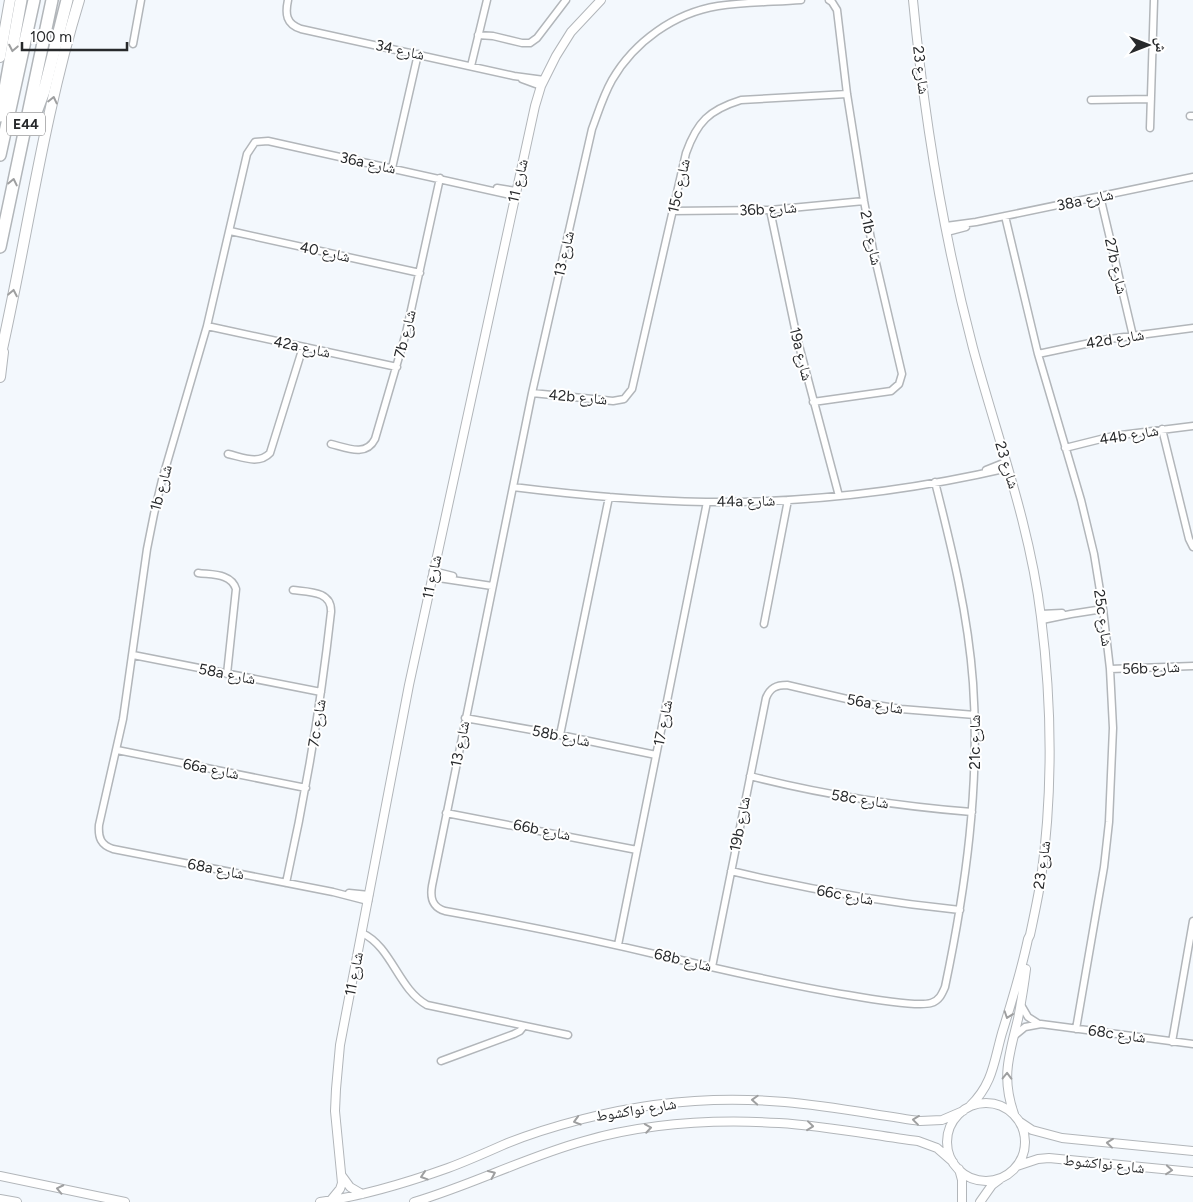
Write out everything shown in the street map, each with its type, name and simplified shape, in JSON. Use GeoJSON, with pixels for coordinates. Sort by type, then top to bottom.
{"type":"FeatureCollection","features":[{"type":"Feature","properties":{"kind":"highway"},"geometry":{"type":"LineString","coordinates":[[0,116],[22,0]]}},
{"type":"Feature","properties":{"kind":"highway","name":"E44"},"geometry":{"type":"LineString","coordinates":[[0,153],[34,0]]}},
{"type":"Feature","properties":{"kind":"highway","name":"E44"},"geometry":{"type":"LineString","coordinates":[[0,247],[52,0]]}},
{"type":"Feature","properties":{"kind":"highway"},"geometry":{"type":"LineString","coordinates":[[22,143],[40,104],[67,0]]}},
{"type":"Feature","properties":{"kind":"main road"},"geometry":{"type":"LineString","coordinates":[[0,55],[10,0]]}},
{"type":"Feature","properties":{"kind":"main road"},"geometry":{"type":"LineString","coordinates":[[0,358],[46,130],[79,0]]}},
{"type":"Feature","properties":{"kind":"main road"},"geometry":{"type":"LineString","coordinates":[[0,377],[4,341]]}},
{"type":"Feature","properties":{"kind":"street"},"geometry":{"type":"LineString","coordinates":[[133,44],[141,0]]}},
{"type":"Feature","properties":{"kind":"street","name":"شارع 34"},"geometry":{"type":"LineString","coordinates":[[288,0],[286,10],[288,20],[301,29],[542,83]]}},
{"type":"Feature","properties":{"kind":"street"},"geometry":{"type":"LineString","coordinates":[[471,66],[487,0]]}},
{"type":"Feature","properties":{"kind":"street"},"geometry":{"type":"LineString","coordinates":[[479,32],[522,43],[534,41],[566,0]]}},
{"type":"Feature","properties":{"kind":"street","name":"شارع 11"},"geometry":{"type":"LineString","coordinates":[[342,1176],[336,1132],[336,1089],[340,1045],[432,574],[542,83],[556,56],[572,32],[601,0]]}},
{"type":"Feature","properties":{"kind":"street","name":"شارع 13"},"geometry":{"type":"LineString","coordinates":[[433,902],[432,886],[512,488],[592,130],[600,104],[612,80],[627,59],[646,40],[667,25],[716,6],[742,2],[801,0]]}},
{"type":"Feature","properties":{"kind":"street","name":"شارع 23"},"geometry":{"type":"LineString","coordinates":[[913,0],[930,144],[946,229],[973,345],[1027,540],[1041,617],[1050,713],[1050,777],[1041,881],[1018,985],[1002,1032],[991,1076],[982,1092],[970,1106]]}},
{"type":"Feature","properties":{"kind":"street"},"geometry":{"type":"LineString","coordinates":[[1150,128],[1154,0]]}},
{"type":"Feature","properties":{"kind":"street","name":"21b شارع"},"geometry":{"type":"LineString","coordinates":[[813,402],[886,392],[896,388],[902,379],[864,201],[847,94],[838,15],[830,1]]}},
{"type":"Feature","properties":{"kind":"street"},"geometry":{"type":"LineString","coordinates":[[392,168],[418,54]]}},
{"type":"Feature","properties":{"kind":"street","name":"15c شارع"},"geometry":{"type":"LineString","coordinates":[[624,398],[629,394],[635,383],[672,211],[691,140],[696,129],[714,111],[740,100],[847,94]]}},
{"type":"Feature","properties":{"kind":"street"},"geometry":{"type":"LineString","coordinates":[[1091,100],[1151,99]]}},
{"type":"Feature","properties":{"kind":"street","name":"36a شارع"},"geometry":{"type":"LineString","coordinates":[[255,142],[268,141],[516,193]]}},
{"type":"Feature","properties":{"kind":"street","name":"1b شارع"},"geometry":{"type":"LineString","coordinates":[[101,842],[99,825],[117,750],[133,656],[142,579],[154,514],[162,480],[207,326],[247,154],[255,142]]}},
{"type":"Feature","properties":{"kind":"street","name":"38a شارع"},"geometry":{"type":"LineString","coordinates":[[946,229],[1193,177]]}},
{"type":"Feature","properties":{"kind":"street","name":"7b شارع"},"geometry":{"type":"LineString","coordinates":[[331,444],[359,451],[369,448],[373,444],[397,367],[420,273],[440,178]]}},
{"type":"Feature","properties":{"kind":"street","name":"27b شارع"},"geometry":{"type":"LineString","coordinates":[[1100,196],[1133,336]]}},
{"type":"Feature","properties":{"kind":"street","name":"36b شارع"},"geometry":{"type":"LineString","coordinates":[[672,211],[770,210],[864,201]]}},
{"type":"Feature","properties":{"kind":"street","name":"19a شارع"},"geometry":{"type":"LineString","coordinates":[[770,210],[813,402],[839,496]]}},
{"type":"Feature","properties":{"kind":"street","name":"25c شارع"},"geometry":{"type":"LineString","coordinates":[[1005,216],[1038,354],[1081,500],[1094,554],[1110,669],[1113,728],[1109,822],[1102,876],[1076,1029]]}},
{"type":"Feature","properties":{"kind":"street","name":"شارع 40"},"geometry":{"type":"LineString","coordinates":[[230,232],[420,273]]}},
{"type":"Feature","properties":{"kind":"street","name":"42a شارع"},"geometry":{"type":"LineString","coordinates":[[207,326],[397,367]]}},
{"type":"Feature","properties":{"kind":"street","name":"42d شارع"},"geometry":{"type":"LineString","coordinates":[[1038,354],[1085,343],[1193,328]]}},
{"type":"Feature","properties":{"kind":"street"},"geometry":{"type":"LineString","coordinates":[[228,454],[262,460],[270,453],[302,347]]}},
{"type":"Feature","properties":{"kind":"street","name":"42b شارع"},"geometry":{"type":"LineString","coordinates":[[532,393],[607,401],[624,398]]}},
{"type":"Feature","properties":{"kind":"street","name":"44b شارع"},"geometry":{"type":"LineString","coordinates":[[1065,448],[1113,436],[1193,426]]}},
{"type":"Feature","properties":{"kind":"street"},"geometry":{"type":"LineString","coordinates":[[1162,429],[1189,539],[1193,547]]}},
{"type":"Feature","properties":{"kind":"street","name":"44a شارع"},"geometry":{"type":"LineString","coordinates":[[512,488],[608,497],[707,502],[788,500],[879,492],[978,474],[1007,465]]}},
{"type":"Feature","properties":{"kind":"street","name":"21c شارع"},"geometry":{"type":"LineString","coordinates":[[935,482],[956,567],[964,611],[970,647],[975,715],[972,812],[960,910],[945,987],[936,1001]]}},
{"type":"Feature","properties":{"kind":"street"},"geometry":{"type":"LineString","coordinates":[[560,735],[608,497]]}},
{"type":"Feature","properties":{"kind":"street"},"geometry":{"type":"LineString","coordinates":[[764,624],[788,500]]}},
{"type":"Feature","properties":{"kind":"street","name":"شارع 17"},"geometry":{"type":"LineString","coordinates":[[618,945],[707,502]]}},
{"type":"Feature","properties":{"kind":"street"},"geometry":{"type":"LineString","coordinates":[[198,573],[227,578],[231,580],[236,589],[227,674]]}},
{"type":"Feature","properties":{"kind":"street"},"geometry":{"type":"LineString","coordinates":[[432,574],[492,586]]}},
{"type":"Feature","properties":{"kind":"street","name":"7c شارع"},"geometry":{"type":"LineString","coordinates":[[286,883],[306,788],[331,612],[330,602],[322,595],[293,590]]}},
{"type":"Feature","properties":{"kind":"street"},"geometry":{"type":"LineString","coordinates":[[1041,617],[1103,609]]}},
{"type":"Feature","properties":{"kind":"street","name":"58a شارع"},"geometry":{"type":"LineString","coordinates":[[133,656],[321,692]]}},
{"type":"Feature","properties":{"kind":"street","name":"56b شارع"},"geometry":{"type":"LineString","coordinates":[[1110,669],[1193,666]]}},
{"type":"Feature","properties":{"kind":"street","name":"56a شارع"},"geometry":{"type":"LineString","coordinates":[[776,686],[787,685],[837,698],[901,709],[975,715]]}},
{"type":"Feature","properties":{"kind":"street","name":"19b شارع"},"geometry":{"type":"LineString","coordinates":[[712,966],[766,698],[768,693],[776,686]]}},
{"type":"Feature","properties":{"kind":"street","name":"58b شارع"},"geometry":{"type":"LineString","coordinates":[[465,718],[656,755]]}},
{"type":"Feature","properties":{"kind":"street","name":"66a شارع"},"geometry":{"type":"LineString","coordinates":[[117,750],[306,788]]}},
{"type":"Feature","properties":{"kind":"street","name":"58c شارع"},"geometry":{"type":"LineString","coordinates":[[750,776],[883,804],[972,812]]}},
{"type":"Feature","properties":{"kind":"street","name":"66b شارع"},"geometry":{"type":"LineString","coordinates":[[446,813],[637,850]]}},
{"type":"Feature","properties":{"kind":"street","name":"68a شارع"},"geometry":{"type":"LineString","coordinates":[[101,842],[113,849],[368,898]]}},
{"type":"Feature","properties":{"kind":"street","name":"66c شارع"},"geometry":{"type":"LineString","coordinates":[[731,871],[821,891],[960,910]]}},
{"type":"Feature","properties":{"kind":"street","name":"68b شارع"},"geometry":{"type":"LineString","coordinates":[[433,902],[445,911],[618,945],[816,990],[925,1004],[936,1001]]}},
{"type":"Feature","properties":{"kind":"street"},"geometry":{"type":"LineString","coordinates":[[1172,1042],[1193,921]]}},
{"type":"Feature","properties":{"kind":"street"},"geometry":{"type":"LineString","coordinates":[[362,933],[376,943],[421,1002],[433,1007],[568,1035]]}},
{"type":"Feature","properties":{"kind":"street","name":"شارع 23"},"geometry":{"type":"LineString","coordinates":[[1014,1114],[1006,1084],[1007,1068],[1021,1004],[1031,941],[1030,935]]}},
{"type":"Feature","properties":{"kind":"street"},"geometry":{"type":"LineString","coordinates":[[1021,1004],[1028,1017],[1040,1024]]}},
{"type":"Feature","properties":{"kind":"street"},"geometry":{"type":"LineString","coordinates":[[1014,1037],[1025,1027],[1040,1024]]}},
{"type":"Feature","properties":{"kind":"street","name":"68c شارع"},"geometry":{"type":"LineString","coordinates":[[1040,1024],[1193,1044]]}},
{"type":"Feature","properties":{"kind":"street"},"geometry":{"type":"LineString","coordinates":[[441,1060],[514,1034],[524,1026]]}},
{"type":"Feature","properties":{"kind":"street","name":"شارع نواكشوط"},"geometry":{"type":"LineString","coordinates":[[320,1202],[362,1194],[442,1170],[505,1144],[559,1126],[622,1110],[663,1104],[704,1100],[785,1102],[920,1121],[942,1120],[962,1111]]}},
{"type":"Feature","properties":{"kind":"street"},"geometry":{"type":"LineString","coordinates":[[980,1202],[992,1185],[1017,1166],[1022,1158],[1025,1140],[1020,1122],[1007,1108],[989,1103],[970,1106],[962,1111],[951,1125],[948,1134],[949,1153],[953,1162],[959,1169],[974,1179],[984,1180],[1002,1177]]}},
{"type":"Feature","properties":{"kind":"street","name":"شارع نواكشوط"},"geometry":{"type":"LineString","coordinates":[[414,1202],[549,1151],[587,1140],[625,1132],[702,1122],[781,1123],[918,1141],[937,1148],[953,1162]]}},
{"type":"Feature","properties":{"kind":"street","name":"شارع نواكشوط"},"geometry":{"type":"LineString","coordinates":[[1020,1122],[1032,1130],[1062,1138],[1193,1151]]}},
{"type":"Feature","properties":{"kind":"street","name":"شارع نواكشوط"},"geometry":{"type":"LineString","coordinates":[[1017,1166],[1027,1161],[1049,1158],[1193,1172]]}},
{"type":"Feature","properties":{"kind":"street"},"geometry":{"type":"LineString","coordinates":[[959,1169],[962,1180],[962,1202]]}},
{"type":"Feature","properties":{"kind":"street"},"geometry":{"type":"LineString","coordinates":[[0,1176],[125,1202]]}},
{"type":"Feature","properties":{"kind":"street"},"geometry":{"type":"LineString","coordinates":[[342,1176],[350,1187],[362,1194]]}},
{"type":"Feature","properties":{"kind":"street"},"geometry":{"type":"LineString","coordinates":[[331,1200],[340,1189],[342,1176]]}},
{"type":"Feature","properties":{"kind":"street"},"geometry":{"type":"LineString","coordinates":[[0,1198],[17,1202]]}}]}
